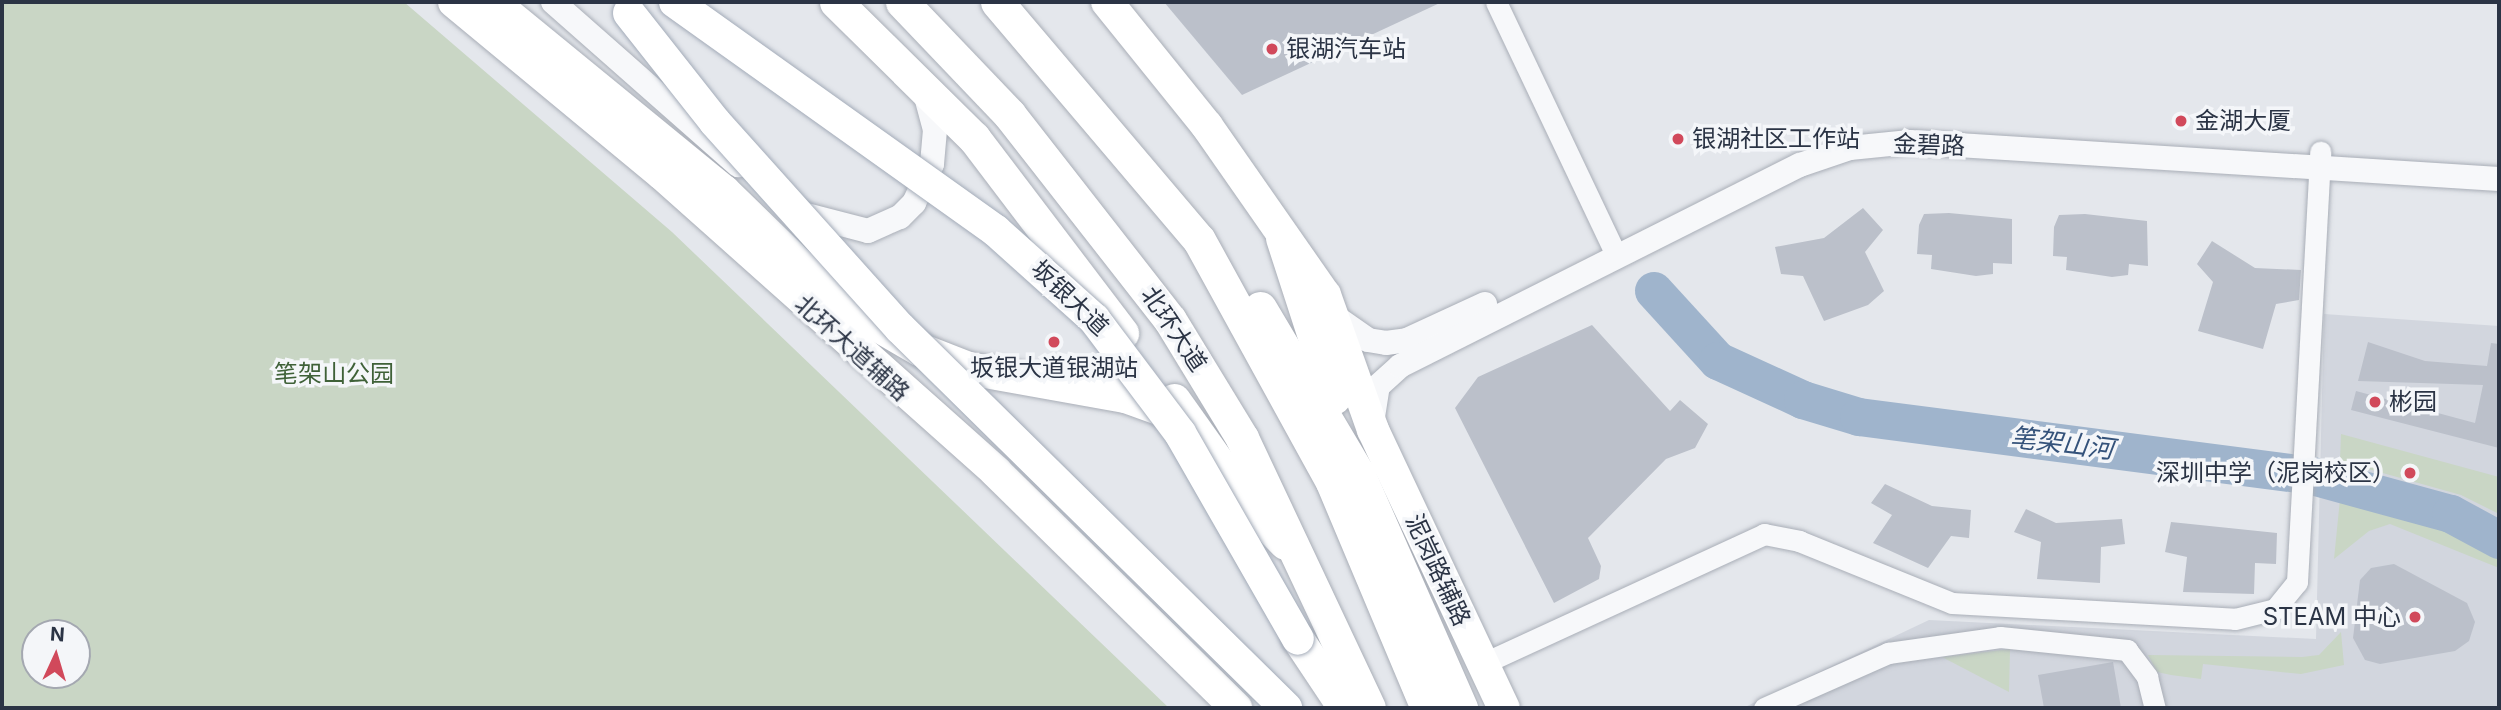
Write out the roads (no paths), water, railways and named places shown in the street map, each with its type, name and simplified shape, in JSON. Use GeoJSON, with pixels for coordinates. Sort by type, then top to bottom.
{"type":"FeatureCollection","features":[{"type":"Feature","properties":{"kind":"highway"},"geometry":{"type":"LineString","coordinates":[[836,2],[918,79],[974,138],[1188,418],[1250,506],[1308,566]]}},
{"type":"Feature","properties":{"kind":"highway","name":"北环大道"},"geometry":{"type":"LineString","coordinates":[[902,2],[1009,114],[1170,320],[1242,438],[1308,566],[1370,708]]}},
{"type":"Feature","properties":{"kind":"highway"},"geometry":{"type":"LineString","coordinates":[[997,2],[1270,321],[1358,473]]}},
{"type":"Feature","properties":{"kind":"highway"},"geometry":{"type":"LineString","coordinates":[[1282,238],[1358,473],[1461,708]]}},
{"type":"Feature","properties":{"kind":"highway"},"geometry":{"type":"LineString","coordinates":[[1199,240],[1332,482],[1427,708]]}},
{"type":"Feature","properties":{"kind":"highway"},"geometry":{"type":"LineString","coordinates":[[845,306],[919,349],[968,368],[1125,396],[1188,418]]}},
{"type":"Feature","properties":{"kind":"main road","name":"北环大道辅路"},"geometry":{"type":"LineString","coordinates":[[454,2],[662,174],[996,472],[1236,708]]}},
{"type":"Feature","properties":{"kind":"main road"},"geometry":{"type":"LineString","coordinates":[[493,2],[724,191],[845,306],[996,472]]}},
{"type":"Feature","properties":{"kind":"main road"},"geometry":{"type":"LineString","coordinates":[[618,2],[715,122],[900,328],[1286,708]]}},
{"type":"Feature","properties":{"kind":"main road","name":"坂银大道"},"geometry":{"type":"LineString","coordinates":[[676,2],[996,231],[1094,319],[1180,433],[1343,708]]}},
{"type":"Feature","properties":{"kind":"main road"},"geometry":{"type":"LineString","coordinates":[[1107,2],[1207,126],[1337,318],[1373,430]]}},
{"type":"Feature","properties":{"kind":"main road","name":"泥岗路辅路"},"geometry":{"type":"LineString","coordinates":[[1373,430],[1504,708]]}},
{"type":"Feature","properties":{"kind":"street"},"geometry":{"type":"LineString","coordinates":[[553,2],[773,196],[846,229],[885,227],[914,203],[925,183],[935,130],[918,79]]}},
{"type":"Feature","properties":{"kind":"street"},"geometry":{"type":"LineString","coordinates":[[1496,2],[1613,250]]}},
{"type":"Feature","properties":{"kind":"street","name":"金碧路"},"geometry":{"type":"LineString","coordinates":[[1373,430],[1373,397],[1400,366],[1813,145],[1854,131],[1919,128],[2320,160],[2499,179]]}},
{"type":"Feature","properties":{"kind":"street"},"geometry":{"type":"LineString","coordinates":[[1482,664],[1764,534],[1799,541],[1952,603],[2261,616],[2288,599],[2297,582],[2303,513],[2320,160]]}},
{"type":"Feature","properties":{"kind":"street","name":"金碧路"},"geometry":{"type":"LineString","coordinates":[[2320,160],[2499,165]]}},
{"type":"Feature","properties":{"kind":"street","name":"金碧路"},"geometry":{"type":"LineString","coordinates":[[1337,318],[1368,340],[1407,340],[1613,250]]}},
{"type":"Feature","properties":{"kind":"street"},"geometry":{"type":"LineString","coordinates":[[1764,708],[1888,653],[2000,637],[2127,650],[2147,677],[2155,708]]}},
{"type":"Feature","properties":{"kind":"waterway","name":"笔架山河"},"geometry":{"type":"LineString","coordinates":[[1654,291],[1718,361],[1803,400],[1859,417],[2312,476],[2451,514],[2499,540]]}},
{"type":"Feature","properties":{"kind":"place","name":"银湖汽车站"},"geometry":{"type":"Point","coordinates":[1272,49]}},
{"type":"Feature","properties":{"kind":"place","name":"金湖大厦"},"geometry":{"type":"Point","coordinates":[2181,121]}},
{"type":"Feature","properties":{"kind":"place","name":"银湖社区工作站"},"geometry":{"type":"Point","coordinates":[1678,139]}},
{"type":"Feature","properties":{"kind":"place","name":"坂银大道银湖站"},"geometry":{"type":"Point","coordinates":[1054,342]}},
{"type":"Feature","properties":{"kind":"place","name":"彬园"},"geometry":{"type":"Point","coordinates":[2375,402]}},
{"type":"Feature","properties":{"kind":"place","name":"深圳中学（泥岗校区）"},"geometry":{"type":"Point","coordinates":[2410,473]}},
{"type":"Feature","properties":{"kind":"place","name":"STEAM 中心"},"geometry":{"type":"Point","coordinates":[2415,617]}},
{"type":"Feature","properties":{"kind":"park label","name":"笔架山公园"},"geometry":{"type":"Point","coordinates":[334,374]}}]}
